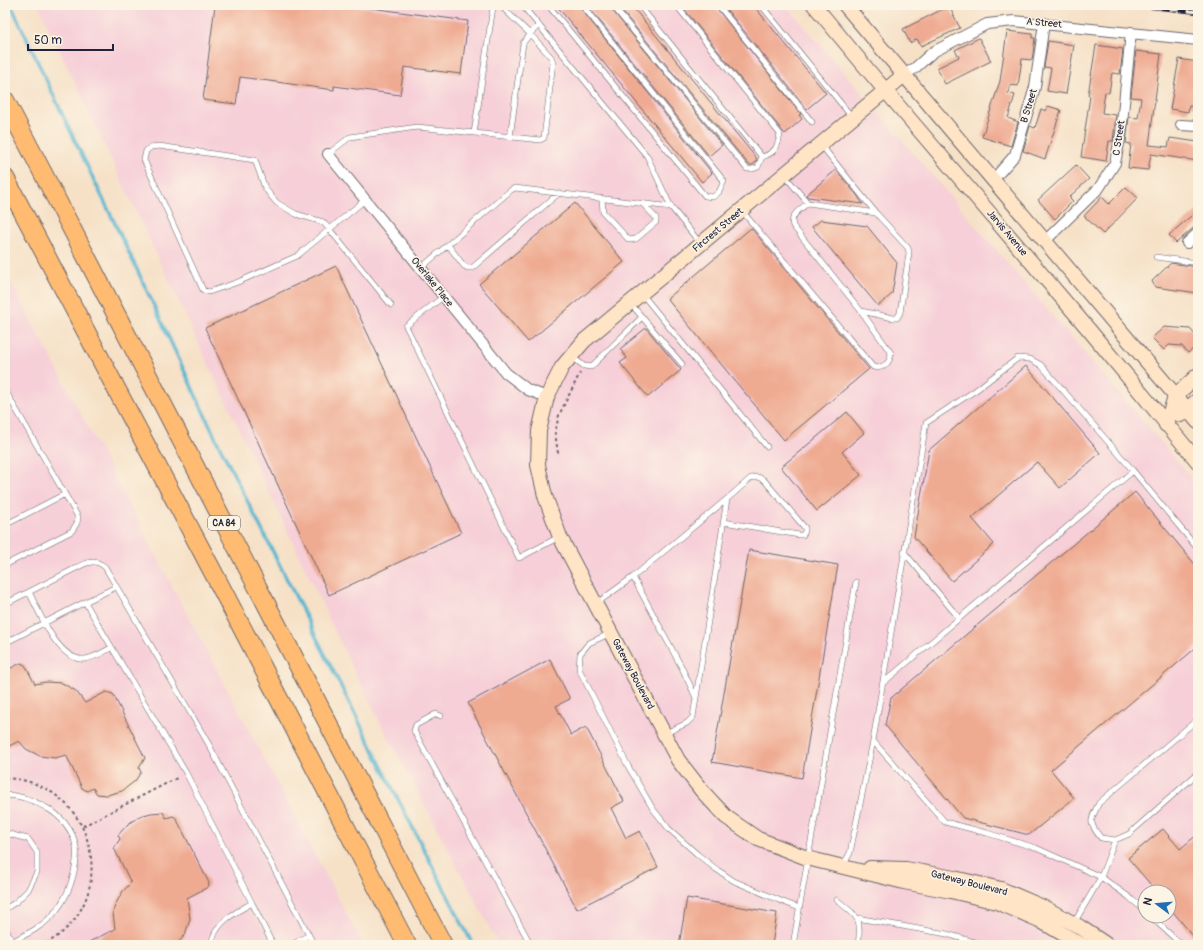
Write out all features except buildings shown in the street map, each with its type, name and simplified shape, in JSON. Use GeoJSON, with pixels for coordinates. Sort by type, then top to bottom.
{"type":"FeatureCollection","features":[{"type":"Feature","properties":{"kind":"highway","name":"CA 84"},"geometry":{"type":"LineString","coordinates":[[5,100],[443,945]]}},
{"type":"Feature","properties":{"kind":"highway"},"geometry":{"type":"LineString","coordinates":[[5,178],[407,945]]}},
{"type":"Feature","properties":{"kind":"highway"},"geometry":{"type":"LineString","coordinates":[[5,204],[86,353],[395,945]]}},
{"type":"Feature","properties":{"kind":"street","name":"Jarvis Avenue"},"geometry":{"type":"LineString","coordinates":[[814,5],[1090,331],[1198,462]]}},
{"type":"Feature","properties":{"kind":"street"},"geometry":{"type":"LineString","coordinates":[[845,5],[992,181],[1198,422]]}},
{"type":"Feature","properties":{"kind":"street","name":"A Street"},"geometry":{"type":"LineString","coordinates":[[904,75],[934,52],[987,24],[1014,21],[1044,23],[1198,40]]}},
{"type":"Feature","properties":{"kind":"street","name":"B Street"},"geometry":{"type":"LineString","coordinates":[[992,181],[1015,155],[1035,87],[1044,23]]}},
{"type":"Feature","properties":{"kind":"street","name":"C Street"},"geometry":{"type":"LineString","coordinates":[[1045,242],[1099,188],[1115,163],[1121,134],[1131,32]]}},
{"type":"Feature","properties":{"kind":"street","name":"Fircrest Street"},"geometry":{"type":"LineString","coordinates":[[547,397],[562,367],[577,360],[584,341],[904,75]]}},
{"type":"Feature","properties":{"kind":"street"},"geometry":{"type":"LineString","coordinates":[[1181,125],[1198,126]]}},
{"type":"Feature","properties":{"kind":"street","name":"Overlake Place"},"geometry":{"type":"LineString","coordinates":[[328,154],[506,373],[528,390],[547,397]]}},
{"type":"Feature","properties":{"kind":"street"},"geometry":{"type":"LineString","coordinates":[[1187,243],[1198,233]]}},
{"type":"Feature","properties":{"kind":"street"},"geometry":{"type":"LineString","coordinates":[[1166,424],[1175,396],[1198,375]]}},
{"type":"Feature","properties":{"kind":"street","name":"Gateway Boulevard"},"geometry":{"type":"LineString","coordinates":[[547,397],[539,431],[538,465],[545,496],[560,537],[678,760],[702,791],[726,817],[758,839],[807,858],[904,882],[997,902],[1039,920],[1069,929],[1106,945]]}},
{"type":"Feature","properties":{"kind":"street"},"geometry":{"type":"LineString","coordinates":[[1166,424],[1187,410],[1198,400]]}},
{"type":"Feature","properties":{"kind":"street","name":"Gateway Boulevard"},"geometry":{"type":"LineString","coordinates":[[1069,929],[1082,945]]}},
{"type":"Feature","properties":{"kind":"lane"},"geometry":{"type":"LineString","coordinates":[[474,134],[493,7],[495,5]]}},
{"type":"Feature","properties":{"kind":"lane"},"geometry":{"type":"LineString","coordinates":[[328,154],[350,137],[417,127],[540,140],[544,138],[553,62],[551,56],[500,5]]}},
{"type":"Feature","properties":{"kind":"lane"},"geometry":{"type":"LineString","coordinates":[[522,5],[647,156],[671,207],[701,244]]}},
{"type":"Feature","properties":{"kind":"lane"},"geometry":{"type":"LineString","coordinates":[[548,5],[705,196],[713,197],[720,192],[724,180],[582,5]]}},
{"type":"Feature","properties":{"kind":"lane"},"geometry":{"type":"LineString","coordinates":[[612,5],[747,169],[753,170],[758,167],[762,157]]}},
{"type":"Feature","properties":{"kind":"lane"},"geometry":{"type":"LineString","coordinates":[[639,5],[762,157]]}},
{"type":"Feature","properties":{"kind":"lane"},"geometry":{"type":"LineString","coordinates":[[676,5],[780,134],[779,145],[770,155],[762,157]]}},
{"type":"Feature","properties":{"kind":"lane"},"geometry":{"type":"LineString","coordinates":[[718,5],[812,122]]}},
{"type":"Feature","properties":{"kind":"lane"},"geometry":{"type":"LineString","coordinates":[[761,5],[853,118]]}},
{"type":"Feature","properties":{"kind":"lane"},"geometry":{"type":"LineString","coordinates":[[510,137],[523,43],[539,25]]}},
{"type":"Feature","properties":{"kind":"lane"},"geometry":{"type":"LineString","coordinates":[[821,144],[876,213],[909,250],[899,316],[896,319],[861,311]]}},
{"type":"Feature","properties":{"kind":"lane"},"geometry":{"type":"LineString","coordinates":[[366,200],[330,230],[297,256],[238,282],[205,292],[144,160],[146,151],[151,147],[159,146],[255,160],[265,188],[270,196],[277,203],[296,214],[323,222],[330,230],[391,305]]}},
{"type":"Feature","properties":{"kind":"lane"},"geometry":{"type":"LineString","coordinates":[[784,175],[808,204],[876,213]]}},
{"type":"Feature","properties":{"kind":"lane"},"geometry":{"type":"LineString","coordinates":[[421,268],[511,190],[519,188],[671,207]]}},
{"type":"Feature","properties":{"kind":"lane"},"geometry":{"type":"LineString","coordinates":[[448,245],[464,266],[472,268],[559,193]]}},
{"type":"Feature","properties":{"kind":"lane"},"geometry":{"type":"LineString","coordinates":[[602,199],[603,212],[629,240],[636,240],[656,222],[656,218],[643,204]]}},
{"type":"Feature","properties":{"kind":"lane"},"geometry":{"type":"LineString","coordinates":[[742,210],[874,367],[878,368],[888,364],[891,353],[861,311],[793,226],[792,222],[794,215],[808,204]]}},
{"type":"Feature","properties":{"kind":"lane"},"geometry":{"type":"LineString","coordinates":[[1156,257],[1198,263]]}},
{"type":"Feature","properties":{"kind":"lane"},"geometry":{"type":"LineString","coordinates":[[444,296],[406,326],[519,558],[560,537]]}},
{"type":"Feature","properties":{"kind":"lane"},"geometry":{"type":"LineString","coordinates":[[636,298],[642,317],[682,364]]}},
{"type":"Feature","properties":{"kind":"lane"},"geometry":{"type":"LineString","coordinates":[[636,298],[767,447]]}},
{"type":"Feature","properties":{"kind":"lane"},"geometry":{"type":"LineString","coordinates":[[577,360],[588,367],[593,365],[642,317]]}},
{"type":"Feature","properties":{"kind":"lane"},"geometry":{"type":"LineString","coordinates":[[842,867],[850,853],[873,741],[926,422],[976,390],[1018,358],[1030,359],[1041,365],[1198,549]]}},
{"type":"Feature","properties":{"kind":"lane"},"geometry":{"type":"LineString","coordinates":[[5,390],[78,517],[77,523],[72,531],[5,565]]}},
{"type":"Feature","properties":{"kind":"lane"},"geometry":{"type":"LineString","coordinates":[[883,683],[1133,471]]}},
{"type":"Feature","properties":{"kind":"lane"},"geometry":{"type":"LineString","coordinates":[[596,604],[634,577],[751,478],[760,478],[764,480],[805,528],[805,531],[802,535],[799,535],[724,522]]}},
{"type":"Feature","properties":{"kind":"lane"},"geometry":{"type":"LineString","coordinates":[[5,525],[65,494]]}},
{"type":"Feature","properties":{"kind":"lane"},"geometry":{"type":"LineString","coordinates":[[665,734],[687,723],[693,717],[727,499]]}},
{"type":"Feature","properties":{"kind":"lane"},"geometry":{"type":"LineString","coordinates":[[904,552],[959,618]]}},
{"type":"Feature","properties":{"kind":"lane"},"geometry":{"type":"LineString","coordinates":[[5,604],[84,564],[90,562],[101,563],[105,567],[208,743],[314,945]]}},
{"type":"Feature","properties":{"kind":"lane"},"geometry":{"type":"LineString","coordinates":[[634,577],[682,668],[696,699]]}},
{"type":"Feature","properties":{"kind":"lane"},"geometry":{"type":"LineString","coordinates":[[793,945],[856,582]]}},
{"type":"Feature","properties":{"kind":"lane"},"geometry":{"type":"LineString","coordinates":[[5,643],[116,586]]}},
{"type":"Feature","properties":{"kind":"lane"},"geometry":{"type":"LineString","coordinates":[[29,592],[45,623],[66,653],[77,658],[85,659],[111,648]]}},
{"type":"Feature","properties":{"kind":"lane"},"geometry":{"type":"LineString","coordinates":[[85,602],[186,773],[273,945]]}},
{"type":"Feature","properties":{"kind":"lane"},"geometry":{"type":"LineString","coordinates":[[612,633],[589,642],[580,654],[579,669],[628,766],[653,809],[669,829],[716,869],[734,881],[799,908]]}},
{"type":"Feature","properties":{"kind":"lane"},"geometry":{"type":"LineString","coordinates":[[441,716],[436,714],[416,725],[414,731],[531,945]]}},
{"type":"Feature","properties":{"kind":"lane"},"geometry":{"type":"LineString","coordinates":[[1198,719],[1099,803],[1092,817],[1092,827],[1101,838],[1114,840],[1129,834],[1198,773]]}},
{"type":"Feature","properties":{"kind":"lane"},"geometry":{"type":"LineString","coordinates":[[873,741],[945,822],[1036,848],[1102,877],[1137,904]]}},
{"type":"Feature","properties":{"kind":"lane"},"geometry":{"type":"LineString","coordinates":[[5,795],[33,800],[54,812],[69,828],[76,847],[74,871],[65,897],[51,916],[35,930],[14,943],[5,927]]}},
{"type":"Feature","properties":{"kind":"lane"},"geometry":{"type":"LineString","coordinates":[[5,833],[28,839],[36,852],[37,872],[28,890],[16,902],[5,909]]}},
{"type":"Feature","properties":{"kind":"lane"},"geometry":{"type":"LineString","coordinates":[[1069,929],[1102,877],[1114,840]]}},
{"type":"Feature","properties":{"kind":"lane"},"geometry":{"type":"LineString","coordinates":[[837,900],[857,918],[860,923],[858,945]]}},
{"type":"Feature","properties":{"kind":"lane"},"geometry":{"type":"LineString","coordinates":[[211,945],[215,932],[221,923],[229,916],[252,903]]}},
{"type":"Feature","properties":{"kind":"lane"},"geometry":{"type":"LineString","coordinates":[[857,918],[947,934],[984,945]]}},
{"type":"Feature","properties":{"kind":"lane"},"geometry":{"type":"LineString","coordinates":[[1159,924],[1182,945]]}},
{"type":"Feature","properties":{"kind":"lane"},"geometry":{"type":"LineString","coordinates":[[291,945],[309,935]]}},
{"type":"Feature","properties":{"kind":"path"},"geometry":{"type":"LineString","coordinates":[[558,453],[555,433],[560,415],[580,373],[577,360]]}},
{"type":"Feature","properties":{"kind":"path"},"geometry":{"type":"LineString","coordinates":[[83,826],[186,773]]}},
{"type":"Feature","properties":{"kind":"path"},"geometry":{"type":"LineString","coordinates":[[5,778],[31,782],[52,792],[72,810],[83,826],[90,852],[92,866],[91,879],[83,906],[72,922],[59,936],[43,945]]}},
{"type":"Feature","properties":{"kind":"shaded area"},"geometry":{"type":"Polygon","coordinates":[[[38,5],[786,5],[1198,485],[1198,945],[499,945],[361,686],[38,5]]]}},
{"type":"Feature","properties":{"kind":"shaded area"},"geometry":{"type":"Polygon","coordinates":[[[5,271],[363,945],[5,945],[5,271]]]}},
{"type":"Feature","properties":{"kind":"waterway"},"geometry":{"type":"LineString","coordinates":[[11,5],[217,441],[473,945]]}},
{"type":"Feature","properties":{"kind":"railway"},"geometry":{"type":"LineString","coordinates":[[1134,5],[1198,12]]}}]}
